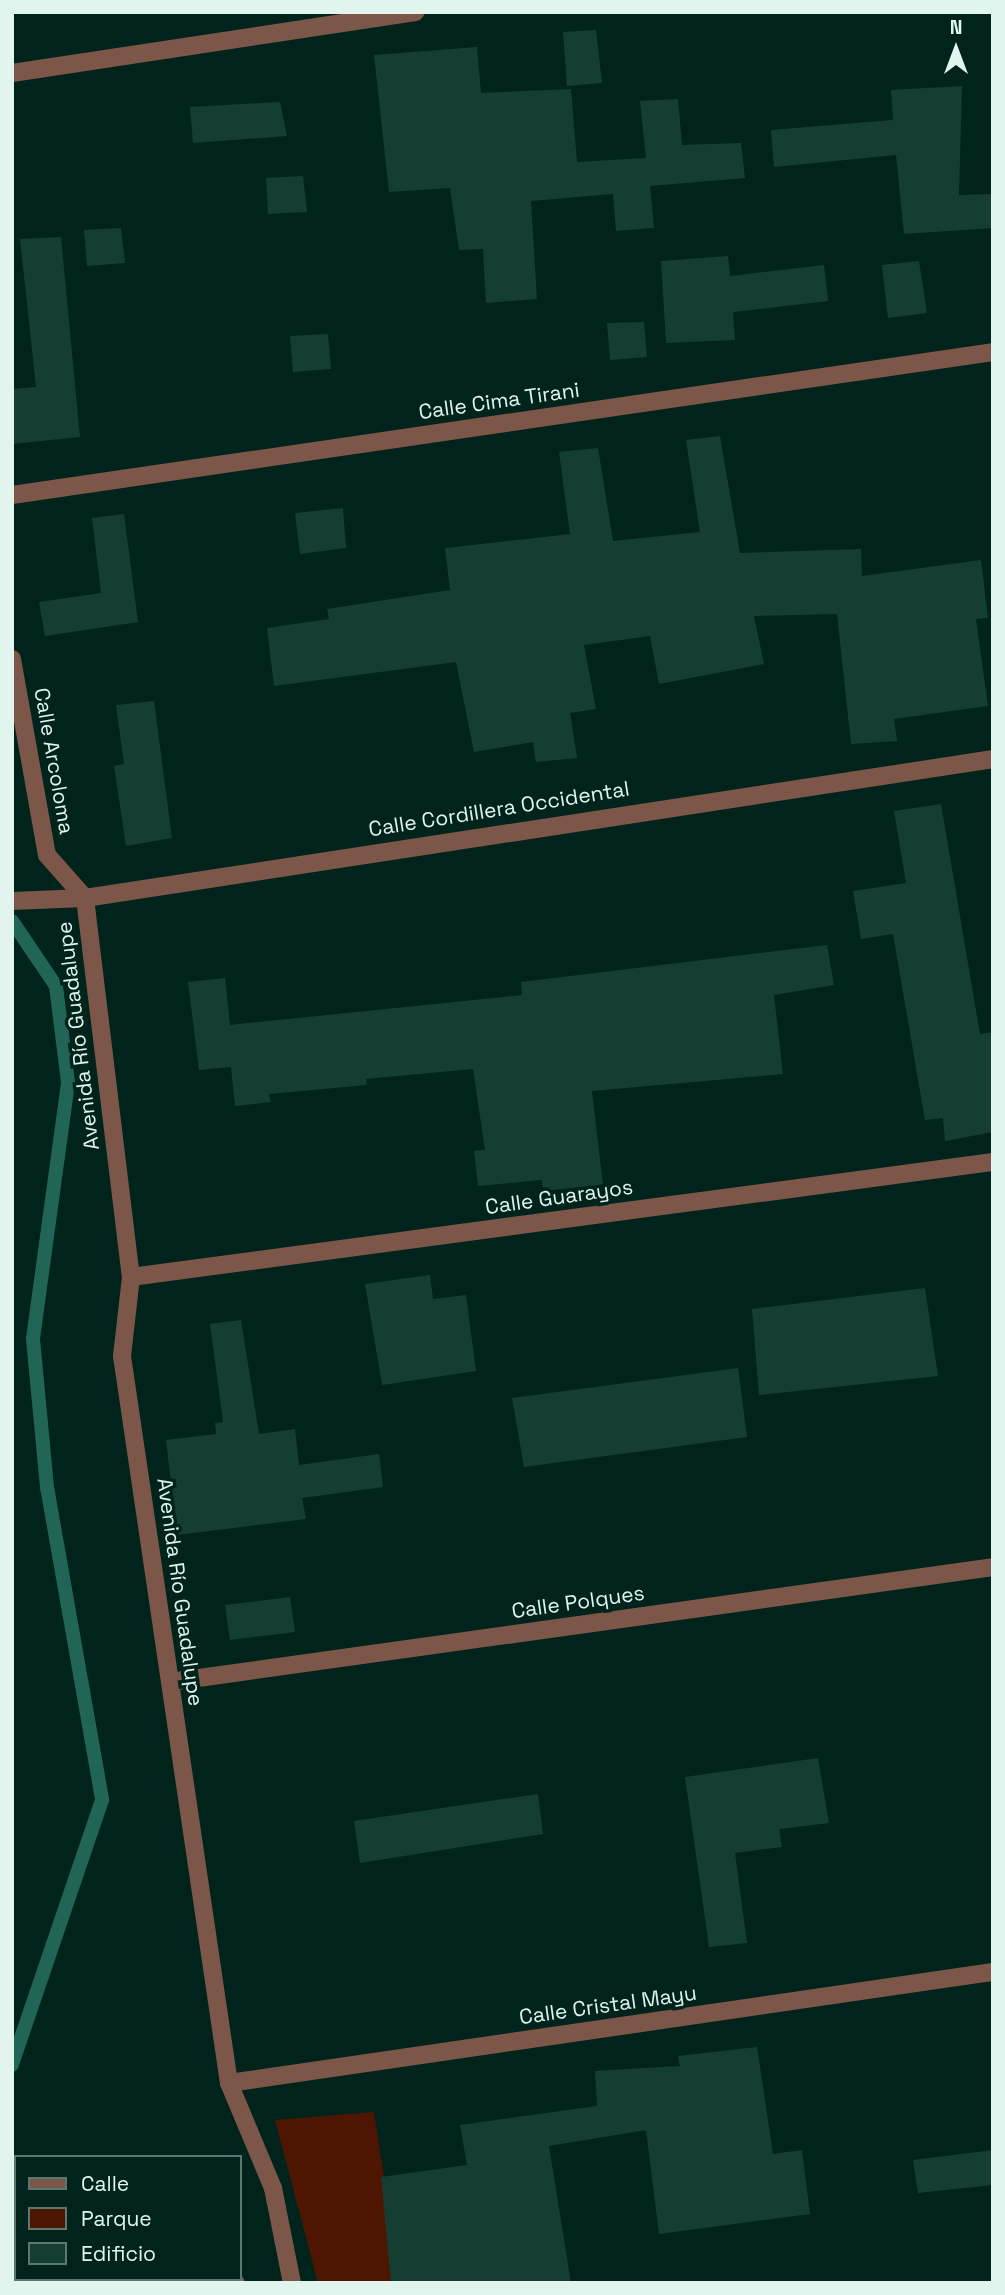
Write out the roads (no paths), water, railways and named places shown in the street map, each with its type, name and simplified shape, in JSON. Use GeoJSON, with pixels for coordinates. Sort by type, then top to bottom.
{"type":"FeatureCollection","features":[{"type":"Feature","properties":{"kind":"street"},"geometry":{"type":"LineString","coordinates":[[12,73],[415,12]]}},
{"type":"Feature","properties":{"kind":"street","name":"Calle Cima Tirani"},"geometry":{"type":"LineString","coordinates":[[12,495],[993,352]]}},
{"type":"Feature","properties":{"kind":"street","name":"Calle Arcoloma"},"geometry":{"type":"LineString","coordinates":[[12,659],[47,855],[85,898]]}},
{"type":"Feature","properties":{"kind":"street","name":"Calle Cordillera Occidental"},"geometry":{"type":"LineString","coordinates":[[18,901],[85,898],[993,760]]}},
{"type":"Feature","properties":{"kind":"street","name":"Avenida Río Guadalupe"},"geometry":{"type":"LineString","coordinates":[[85,898],[131,1277],[122,1356],[229,2083],[273,2188],[292,2283]]}},
{"type":"Feature","properties":{"kind":"street","name":"Calle Guarayos"},"geometry":{"type":"LineString","coordinates":[[131,1277],[993,1162]]}},
{"type":"Feature","properties":{"kind":"street","name":"Calle Polques"},"geometry":{"type":"LineString","coordinates":[[170,1682],[993,1567]]}},
{"type":"Feature","properties":{"kind":"street","name":"Calle Cristal Mayu"},"geometry":{"type":"LineString","coordinates":[[229,2083],[993,1972]]}},
{"type":"Feature","properties":{"kind":"street"},"geometry":{"type":"LineString","coordinates":[[24,2283],[50,2281]]}},
{"type":"Feature","properties":{"kind":"street"},"geometry":{"type":"LineString","coordinates":[[218,2281],[236,2283]]}},
{"type":"Feature","properties":{"kind":"waterway"},"geometry":{"type":"LineString","coordinates":[[12,921],[56,986],[68,1083],[33,1339],[47,1487],[102,1800],[12,2065]]}},
{"type":"Feature","properties":{"kind":"waterway"},"geometry":{"type":"LineString","coordinates":[[12,2187],[14,2193]]}}]}
